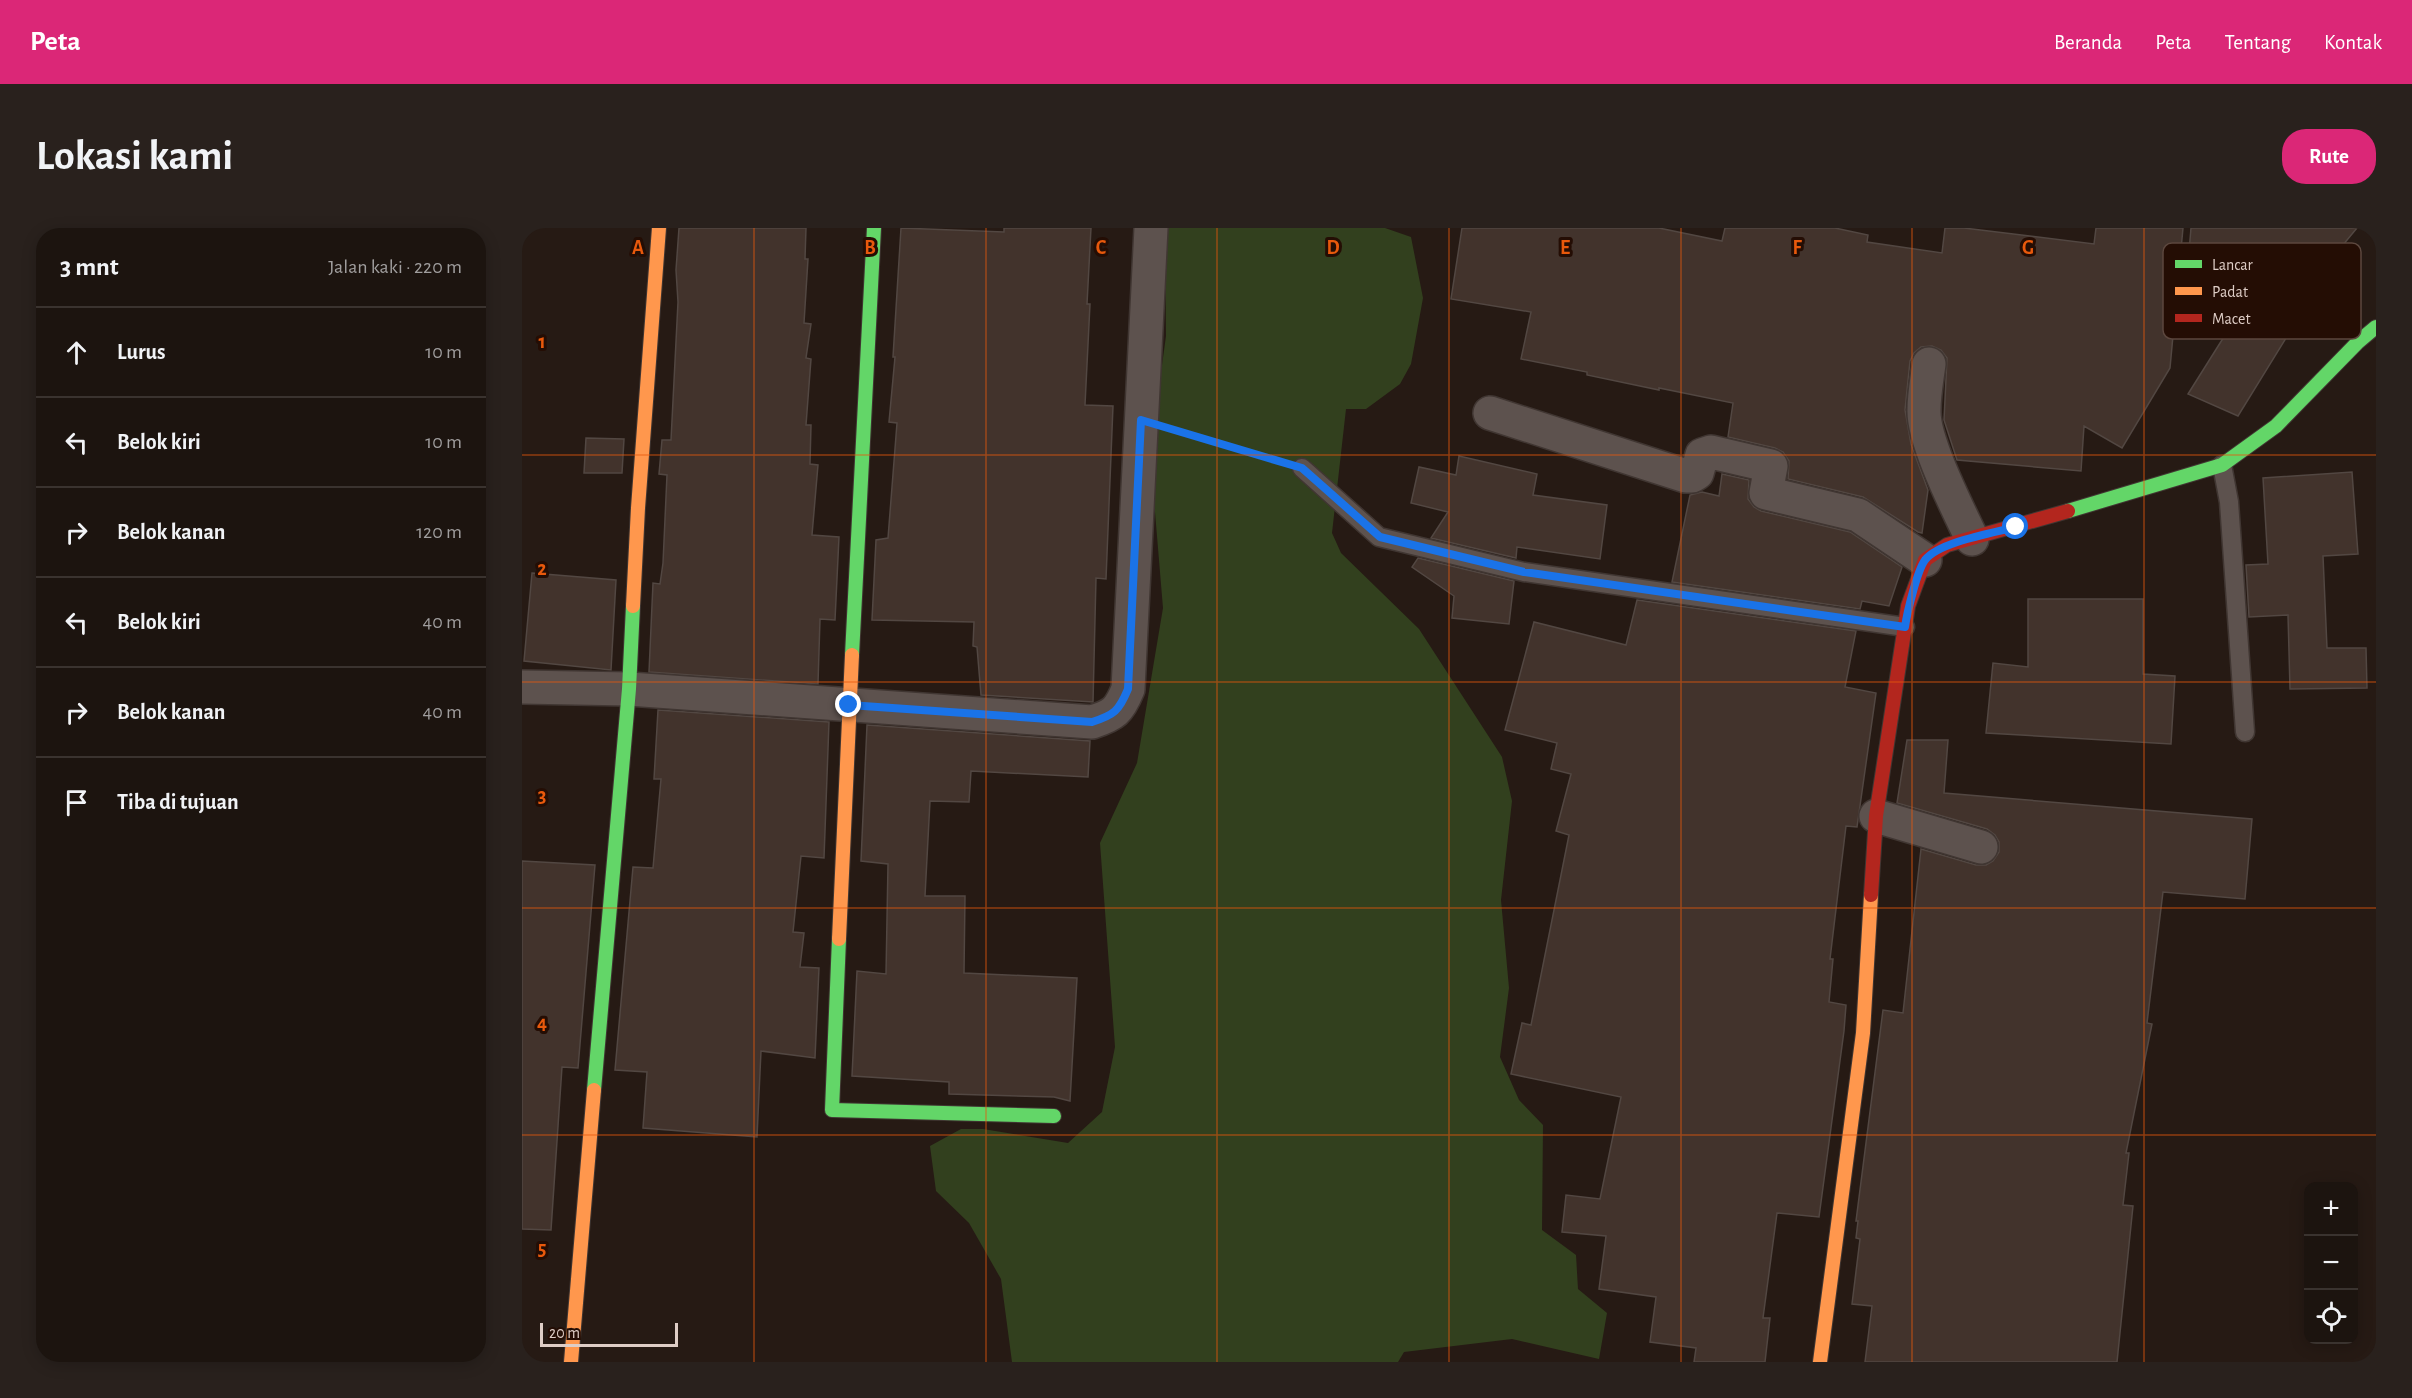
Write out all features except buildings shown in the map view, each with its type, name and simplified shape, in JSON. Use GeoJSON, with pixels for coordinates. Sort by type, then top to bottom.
{"type":"FeatureCollection","features":[{"type":"Feature","properties":{"kind":"street"},"geometry":{"type":"LineString","coordinates":[[571,1362],[629,689],[638,508],[659,228]]}},
{"type":"Feature","properties":{"kind":"street"},"geometry":{"type":"LineString","coordinates":[[874,228],[849,705],[832,1110],[1054,1116]]}},
{"type":"Feature","properties":{"kind":"street"},"geometry":{"type":"LineString","coordinates":[[522,687],[629,689],[1092,722],[1108,717],[1121,708],[1128,689],[1151,228]]}},
{"type":"Feature","properties":{"kind":"street"},"geometry":{"type":"LineString","coordinates":[[1821,1362],[1842,1182],[1863,1033],[1876,816],[1908,606],[1925,560],[1947,545],[2223,465],[2276,426],[2358,342],[2376,327]]}},
{"type":"Feature","properties":{"kind":"street"},"geometry":{"type":"LineString","coordinates":[[1929,364],[1923,411],[1928,434],[1972,539]]}},
{"type":"Feature","properties":{"kind":"street"},"geometry":{"type":"LineString","coordinates":[[1490,412],[1686,476],[1696,473],[1702,455],[1711,452],[1771,466],[1766,493],[1858,515],[1925,560]]}},
{"type":"Feature","properties":{"kind":"street"},"geometry":{"type":"LineString","coordinates":[[1876,816],[1981,847]]}},
{"type":"Feature","properties":{"kind":"lane"},"geometry":{"type":"LineString","coordinates":[[2223,465],[2229,502],[2245,732]]}},
{"type":"Feature","properties":{"kind":"lane"},"geometry":{"type":"LineString","coordinates":[[1302,468],[1380,537],[1524,572],[1905,627]]}},
{"type":"Feature","properties":{"kind":"path"},"geometry":{"type":"LineString","coordinates":[[1141,420],[1302,468]]}},
{"type":"Feature","properties":{"kind":"green space"},"geometry":{"type":"Polygon","coordinates":[[[1165,228],[1385,228],[1411,237],[1423,298],[1411,364],[1400,384],[1366,409],[1346,409],[1332,533],[1341,553],[1419,629],[1502,757],[1512,801],[1501,900],[1509,988],[1500,1057],[1519,1100],[1543,1125],[1542,1230],[1576,1255],[1578,1289],[1607,1313],[1599,1359],[1512,1339],[1404,1352],[1398,1362],[1012,1362],[1001,1279],[969,1223],[936,1191],[930,1146],[961,1129],[983,1129],[1068,1143],[1102,1112],[1115,1047],[1100,843],[1137,763],[1163,608],[1150,452],[1166,336],[1165,228]]]}},
{"type":"Feature","properties":{"kind":"traffic: fast"},"geometry":{"type":"LineString","coordinates":[[852,655],[874,228]]}},
{"type":"Feature","properties":{"kind":"traffic: fast"},"geometry":{"type":"LineString","coordinates":[[2068,511],[2222,465],[2276,426],[2358,342],[2376,327]]}},
{"type":"Feature","properties":{"kind":"traffic: fast"},"geometry":{"type":"LineString","coordinates":[[594,1090],[629,689],[633,606]]}},
{"type":"Feature","properties":{"kind":"traffic: fast"},"geometry":{"type":"LineString","coordinates":[[839,939],[832,1110],[1054,1116]]}},
{"type":"Feature","properties":{"kind":"traffic: slow"},"geometry":{"type":"LineString","coordinates":[[633,606],[659,228]]}},
{"type":"Feature","properties":{"kind":"traffic: slow"},"geometry":{"type":"LineString","coordinates":[[839,939],[852,655]]}},
{"type":"Feature","properties":{"kind":"traffic: slow"},"geometry":{"type":"LineString","coordinates":[[1820,1362],[1863,1033],[1871,895]]}},
{"type":"Feature","properties":{"kind":"traffic: slow"},"geometry":{"type":"LineString","coordinates":[[571,1362],[594,1090]]}},
{"type":"Feature","properties":{"kind":"traffic: jam"},"geometry":{"type":"LineString","coordinates":[[1871,895],[1876,816],[1908,606],[1925,560],[1947,545],[2068,511]]}},
{"type":"Feature","properties":{"kind":"route"},"geometry":{"type":"LineString","coordinates":[[849,705],[1092,722],[1108,717],[1121,708],[1128,689],[1141,420],[1302,468],[1380,537],[1524,572],[1905,627],[1908,606],[1925,560],[1947,545],[2016,527]]}}]}
